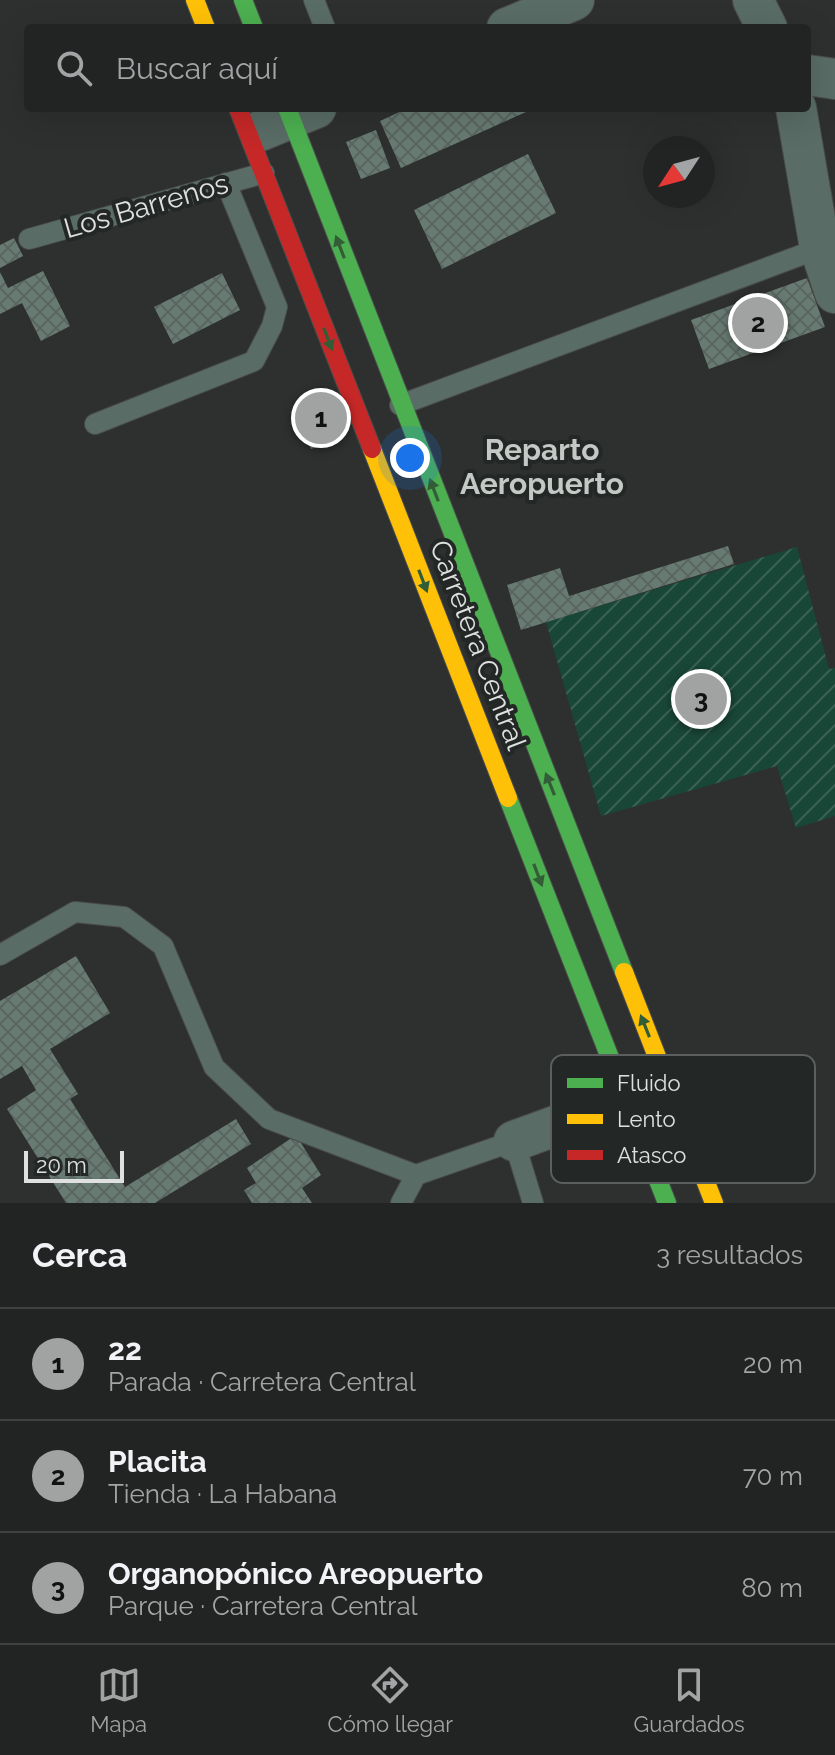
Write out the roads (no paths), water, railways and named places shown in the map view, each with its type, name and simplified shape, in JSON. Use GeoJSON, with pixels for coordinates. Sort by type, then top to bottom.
{"type":"FeatureCollection","features":[{"type":"Feature","properties":{"kind":"main road"},"geometry":{"type":"LineString","coordinates":[[195,0],[204,24]]}},
{"type":"Feature","properties":{"kind":"main road"},"geometry":{"type":"LineString","coordinates":[[243,0],[252,24]]}},
{"type":"Feature","properties":{"kind":"main road","name":"Carretera Central"},"geometry":{"type":"LineString","coordinates":[[298,112],[400,405],[657,1055]]}},
{"type":"Feature","properties":{"kind":"main road","name":"Carretera Central"},"geometry":{"type":"LineString","coordinates":[[243,122],[609,1055]]}},
{"type":"Feature","properties":{"kind":"main road","name":"Carretera Central"},"geometry":{"type":"LineString","coordinates":[[659,1183],[667,1203]]}},
{"type":"Feature","properties":{"kind":"main road","name":"Carretera Central"},"geometry":{"type":"LineString","coordinates":[[706,1183],[714,1203]]}},
{"type":"Feature","properties":{"kind":"street"},"geometry":{"type":"LineString","coordinates":[[526,15],[574,0]]}},
{"type":"Feature","properties":{"kind":"street"},"geometry":{"type":"LineString","coordinates":[[753,0],[765,24]]}},
{"type":"Feature","properties":{"kind":"street"},"geometry":{"type":"LineString","coordinates":[[811,76],[835,79]]}},
{"type":"Feature","properties":{"kind":"street","name":"Los Barrenos"},"geometry":{"type":"LineString","coordinates":[[243,122],[293,112]]}},
{"type":"Feature","properties":{"kind":"street"},"geometry":{"type":"LineString","coordinates":[[797,112],[820,248],[835,293]]}},
{"type":"Feature","properties":{"kind":"street"},"geometry":{"type":"LineString","coordinates":[[514,1141],[551,1128]]}},
{"type":"Feature","properties":{"kind":"lane"},"geometry":{"type":"LineString","coordinates":[[314,0],[323,24]]}},
{"type":"Feature","properties":{"kind":"lane","name":"Los Barrenos"},"geometry":{"type":"LineString","coordinates":[[29,239],[264,173]]}},
{"type":"Feature","properties":{"kind":"lane"},"geometry":{"type":"LineString","coordinates":[[95,424],[254,361],[272,326],[277,307],[226,183]]}},
{"type":"Feature","properties":{"kind":"lane"},"geometry":{"type":"LineString","coordinates":[[400,405],[820,248]]}},
{"type":"Feature","properties":{"kind":"lane"},"geometry":{"type":"LineString","coordinates":[[0,955],[75,912],[124,917],[163,946],[214,1067],[269,1119],[416,1175],[514,1141],[533,1203]]}},
{"type":"Feature","properties":{"kind":"lane"},"geometry":{"type":"LineString","coordinates":[[401,1203],[416,1175]]}},
{"type":"Feature","properties":{"kind":"place","name":"Placita"},"geometry":{"type":"Point","coordinates":[758,323]}},
{"type":"Feature","properties":{"kind":"place","name":"22"},"geometry":{"type":"Point","coordinates":[321,418]}},
{"type":"Feature","properties":{"kind":"place","name":"Organopónico Areopuerto"},"geometry":{"type":"Point","coordinates":[701,699]}},
{"type":"Feature","properties":{"kind":"district","name":"Reparto Aeropuerto"},"geometry":{"type":"Point","coordinates":[542,466]}}]}
